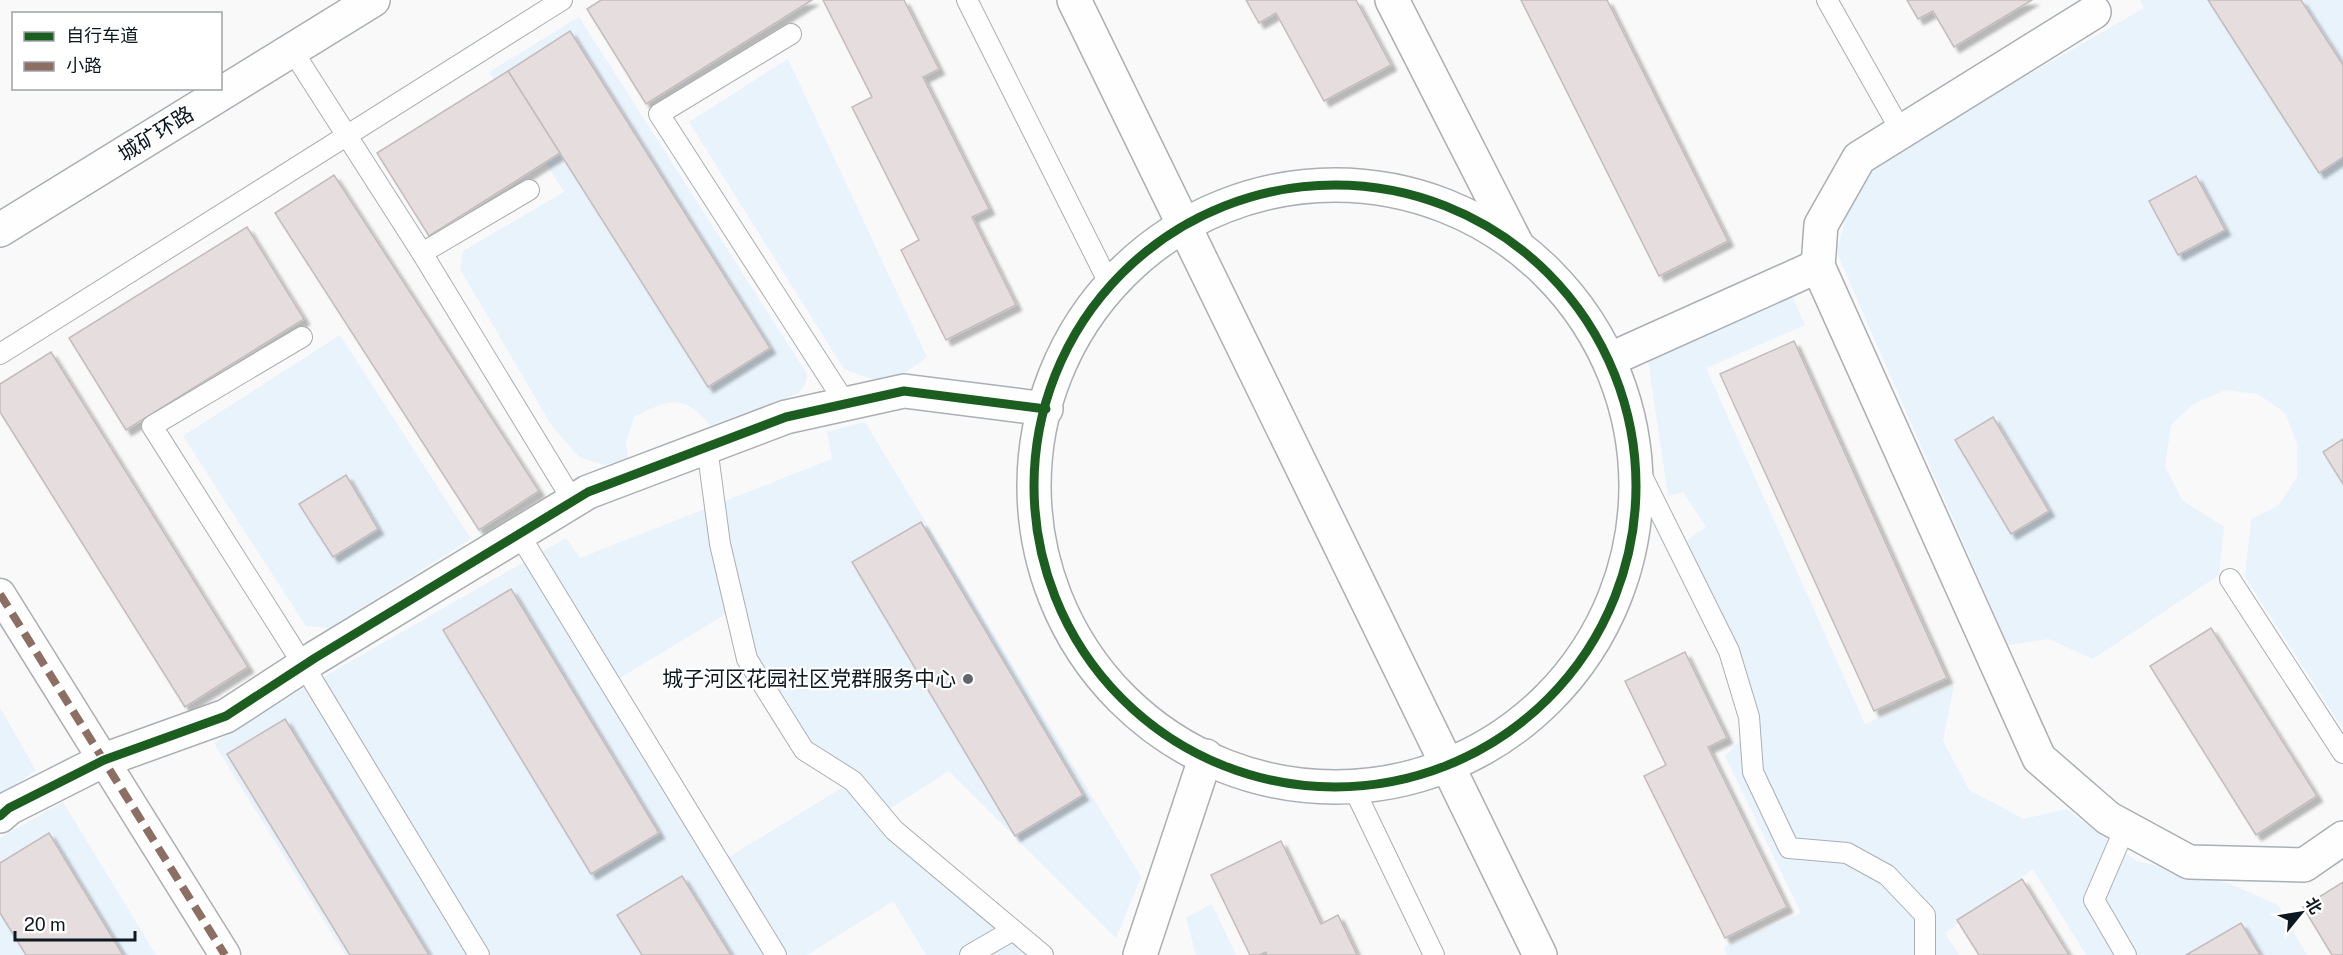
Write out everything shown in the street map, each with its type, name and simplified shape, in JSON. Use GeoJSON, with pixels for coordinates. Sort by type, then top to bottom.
{"type":"FeatureCollection","features":[{"type":"Feature","properties":{"kind":"street","name":"城矿环路"},"geometry":{"type":"LineString","coordinates":[[0,230],[373,0]]}},
{"type":"Feature","properties":{"kind":"street"},"geometry":{"type":"LineString","coordinates":[[1074,0],[1540,955]]}},
{"type":"Feature","properties":{"kind":"street"},"geometry":{"type":"LineString","coordinates":[[1392,0],[1519,250]]}},
{"type":"Feature","properties":{"kind":"street"},"geometry":{"type":"LineString","coordinates":[[2091,6],[1859,158],[1821,225],[1818,266],[2039,758],[2108,818],[2189,862],[2304,866],[2343,838]]}},
{"type":"Feature","properties":{"kind":"street"},"geometry":{"type":"LineString","coordinates":[[1381,186],[1475,217],[1555,277],[1611,359],[1636,453],[1636,464],[1632,550],[1597,640],[1535,715],[1449,768],[1354,789],[1252,778],[1161,734],[1089,662],[1044,570],[1032,469],[1055,369],[1108,283],[1183,222],[1282,187],[1381,186]]}},
{"type":"Feature","properties":{"kind":"street"},"geometry":{"type":"LineString","coordinates":[[1611,359],[1818,266]]}},
{"type":"Feature","properties":{"kind":"street"},"geometry":{"type":"LineString","coordinates":[[0,816],[9,808],[104,760],[226,716],[588,492],[786,417],[904,391],[1046,409]]}},
{"type":"Feature","properties":{"kind":"street"},"geometry":{"type":"LineString","coordinates":[[0,594],[225,955]]}},
{"type":"Feature","properties":{"kind":"street"},"geometry":{"type":"LineString","coordinates":[[1140,955],[1206,756]]}},
{"type":"Feature","properties":{"kind":"lane"},"geometry":{"type":"LineString","coordinates":[[0,354],[562,0]]}},
{"type":"Feature","properties":{"kind":"lane"},"geometry":{"type":"LineString","coordinates":[[966,0],[1108,283]]}},
{"type":"Feature","properties":{"kind":"lane"},"geometry":{"type":"LineString","coordinates":[[1827,0],[1901,131]]}},
{"type":"Feature","properties":{"kind":"lane"},"geometry":{"type":"LineString","coordinates":[[791,34],[658,114],[846,404]]}},
{"type":"Feature","properties":{"kind":"lane"},"geometry":{"type":"LineString","coordinates":[[292,50],[422,253],[573,501]]}},
{"type":"Feature","properties":{"kind":"lane"},"geometry":{"type":"LineString","coordinates":[[422,253],[529,190]]}},
{"type":"Feature","properties":{"kind":"lane"},"geometry":{"type":"LineString","coordinates":[[302,337],[152,426],[304,666],[479,955]]}},
{"type":"Feature","properties":{"kind":"lane"},"geometry":{"type":"LineString","coordinates":[[707,447],[720,544],[747,659],[804,750],[853,781],[894,830],[1043,955]]}},
{"type":"Feature","properties":{"kind":"lane"},"geometry":{"type":"LineString","coordinates":[[1636,464],[1729,651],[1749,717],[1754,772],[1789,848],[1847,853],[1887,874],[1925,915],[1925,955]]}},
{"type":"Feature","properties":{"kind":"lane"},"geometry":{"type":"LineString","coordinates":[[519,534],[776,955]]}},
{"type":"Feature","properties":{"kind":"lane"},"geometry":{"type":"LineString","coordinates":[[2230,579],[2343,753]]}},
{"type":"Feature","properties":{"kind":"lane"},"geometry":{"type":"LineString","coordinates":[[1354,789],[1434,955]]}},
{"type":"Feature","properties":{"kind":"lane"},"geometry":{"type":"LineString","coordinates":[[2125,828],[2094,900],[2126,955]]}},
{"type":"Feature","properties":{"kind":"lane"},"geometry":{"type":"LineString","coordinates":[[970,955],[1013,930]]}},
{"type":"Feature","properties":{"kind":"shaded area"},"geometry":{"type":"Polygon","coordinates":[[[2140,0],[2343,0],[2343,729],[2245,577],[2251,519],[2279,505],[2297,477],[2297,443],[2285,413],[2258,394],[2225,390],[2193,404],[2171,425],[2165,466],[2182,500],[2224,527],[2219,575],[2093,659],[2049,639],[2008,645],[1837,253],[1846,215],[1874,164],[2144,8],[2140,0]]]}},
{"type":"Feature","properties":{"kind":"shaded area"},"geometry":{"type":"Polygon","coordinates":[[[579,17],[807,374],[805,385],[797,394],[710,425],[700,414],[683,403],[666,403],[634,417],[626,443],[628,459],[604,465],[579,457],[552,426],[460,269],[463,251],[564,192],[489,72],[579,17]],[[570,32],[508,71],[709,387],[770,347],[570,32]]]}},
{"type":"Feature","properties":{"kind":"shaded area"},"geometry":{"type":"Polygon","coordinates":[[[788,59],[927,357],[893,381],[875,380],[844,369],[689,122],[788,59]]]}},
{"type":"Feature","properties":{"kind":"shaded area"},"geometry":{"type":"Polygon","coordinates":[[[1790,291],[1805,325],[1706,368],[1865,724],[1954,685],[1943,741],[1969,790],[2024,819],[2066,809],[2137,861],[2228,883],[2278,905],[2307,955],[2086,955],[2033,869],[1945,933],[1959,955],[1727,955],[1724,947],[1801,913],[1725,756],[1757,724],[1686,541],[1706,527],[1683,492],[1668,496],[1648,360],[1790,291]]]}},
{"type":"Feature","properties":{"kind":"shaded area"},"geometry":{"type":"Polygon","coordinates":[[[340,335],[471,539],[329,628],[306,626],[183,436],[340,335]]]}},
{"type":"Feature","properties":{"kind":"shaded area"},"geometry":{"type":"Polygon","coordinates":[[[865,422],[1141,877],[1116,938],[949,771],[870,821],[1026,955],[926,955],[893,901],[807,955],[731,955],[682,876],[618,915],[642,955],[429,955],[285,719],[228,754],[350,955],[345,955],[214,743],[306,687],[566,538],[580,558],[832,459],[827,432],[865,422]],[[921,522],[852,563],[1015,836],[1083,795],[921,522]],[[510,589],[444,630],[591,874],[658,833],[510,589]],[[734,609],[610,684],[714,866],[853,781],[804,750],[738,627],[734,609]]]}},
{"type":"Feature","properties":{"kind":"shaded area"},"geometry":{"type":"Polygon","coordinates":[[[0,708],[36,770],[0,795],[0,708]]]}},
{"type":"Feature","properties":{"kind":"shaded area"},"geometry":{"type":"Polygon","coordinates":[[[63,802],[156,955],[123,955],[49,833],[0,863],[0,838],[63,802]]]}},
{"type":"Feature","properties":{"kind":"shaded area"},"geometry":{"type":"Polygon","coordinates":[[[1212,904],[1236,955],[1196,955],[1186,918],[1212,904]]]}},
{"type":"Feature","properties":{"kind":"shaded area"},"geometry":{"type":"Polygon","coordinates":[[[0,913],[26,955],[0,955],[0,913]]]}},
{"type":"Feature","properties":{"kind":"building"},"geometry":{"type":"Polygon","coordinates":[[[601,0],[812,0],[646,104],[587,9],[601,0]]]}},
{"type":"Feature","properties":{"kind":"building"},"geometry":{"type":"Polygon","coordinates":[[[823,0],[904,0],[939,69],[923,77],[989,209],[972,217],[1016,305],[946,340],[901,250],[919,240],[852,107],[872,97],[823,0]]]}},
{"type":"Feature","properties":{"kind":"building"},"geometry":{"type":"Polygon","coordinates":[[[1246,0],[1356,0],[1391,65],[1324,101],[1276,13],[1259,23],[1246,0]]]}},
{"type":"Feature","properties":{"kind":"building"},"geometry":{"type":"Polygon","coordinates":[[[1521,0],[1607,0],[1728,241],[1659,276],[1521,0]]]}},
{"type":"Feature","properties":{"kind":"building"},"geometry":{"type":"Polygon","coordinates":[[[1907,0],[2032,0],[1954,47],[1933,11],[1918,19],[1907,0]]]}},
{"type":"Feature","properties":{"kind":"building"},"geometry":{"type":"Polygon","coordinates":[[[2208,0],[2301,0],[2343,65],[2343,157],[2319,173],[2208,0]]]}},
{"type":"Feature","properties":{"kind":"building"},"geometry":{"type":"Polygon","coordinates":[[[570,31],[770,348],[708,387],[508,71],[570,31]]]}},
{"type":"Feature","properties":{"kind":"building"},"geometry":{"type":"Polygon","coordinates":[[[508,71],[560,153],[429,236],[377,153],[508,71]]]}},
{"type":"Feature","properties":{"kind":"building"},"geometry":{"type":"Polygon","coordinates":[[[334,175],[539,491],[479,530],[275,213],[334,175]]]}},
{"type":"Feature","properties":{"kind":"building"},"geometry":{"type":"Polygon","coordinates":[[[2196,176],[2225,230],[2178,255],[2149,201],[2196,176]]]}},
{"type":"Feature","properties":{"kind":"building"},"geometry":{"type":"Polygon","coordinates":[[[247,227],[304,319],[126,430],[69,338],[247,227]]]}},
{"type":"Feature","properties":{"kind":"building"},"geometry":{"type":"Polygon","coordinates":[[[1794,341],[1947,678],[1874,711],[1720,374],[1794,341]]]}},
{"type":"Feature","properties":{"kind":"building"},"geometry":{"type":"Polygon","coordinates":[[[51,352],[248,667],[185,707],[0,412],[0,384],[51,352]]]}},
{"type":"Feature","properties":{"kind":"building"},"geometry":{"type":"Polygon","coordinates":[[[1993,417],[2049,511],[2011,534],[1955,440],[1993,417]]]}},
{"type":"Feature","properties":{"kind":"building"},"geometry":{"type":"Polygon","coordinates":[[[2343,439],[2343,484],[2323,452],[2343,439]]]}},
{"type":"Feature","properties":{"kind":"building"},"geometry":{"type":"Polygon","coordinates":[[[346,475],[378,529],[333,557],[299,504],[346,475]]]}},
{"type":"Feature","properties":{"kind":"building","name":"城子河区花园社区党群服务中心"},"geometry":{"type":"Polygon","coordinates":[[[921,522],[1083,795],[1015,836],[852,562],[921,522]]]}},
{"type":"Feature","properties":{"kind":"building"},"geometry":{"type":"Polygon","coordinates":[[[511,589],[659,833],[591,874],[443,630],[511,589]]]}},
{"type":"Feature","properties":{"kind":"building"},"geometry":{"type":"Polygon","coordinates":[[[2211,628],[2317,796],[2256,835],[2150,666],[2211,628]]]}},
{"type":"Feature","properties":{"kind":"building"},"geometry":{"type":"Polygon","coordinates":[[[1685,652],[1727,738],[1708,747],[1787,907],[1725,938],[1644,776],[1666,765],[1625,681],[1685,652]]]}},
{"type":"Feature","properties":{"kind":"building"},"geometry":{"type":"Polygon","coordinates":[[[285,719],[429,955],[350,955],[227,754],[285,719]]]}},
{"type":"Feature","properties":{"kind":"building"},"geometry":{"type":"Polygon","coordinates":[[[49,833],[123,955],[26,955],[0,913],[0,863],[49,833]]]}},
{"type":"Feature","properties":{"kind":"building"},"geometry":{"type":"Polygon","coordinates":[[[1281,841],[1321,924],[1338,915],[1357,955],[1267,955],[1266,952],[1250,955],[1211,875],[1281,841]]]}},
{"type":"Feature","properties":{"kind":"building"},"geometry":{"type":"Polygon","coordinates":[[[682,876],[731,955],[642,955],[617,915],[682,876]]]}},
{"type":"Feature","properties":{"kind":"building"},"geometry":{"type":"Polygon","coordinates":[[[2022,879],[2069,955],[1979,955],[1957,920],[2022,879]]]}},
{"type":"Feature","properties":{"kind":"building"},"geometry":{"type":"Polygon","coordinates":[[[2343,882],[2343,955],[2332,955],[2303,907],[2343,882]]]}},
{"type":"Feature","properties":{"kind":"building"},"geometry":{"type":"Polygon","coordinates":[[[2241,923],[2260,955],[2186,955],[2241,923]]]}},
{"type":"Feature","properties":{"kind":"marked path"},"geometry":{"type":"LineString","coordinates":[[0,594],[225,955]]}},
{"type":"Feature","properties":{"kind":"cycle path"},"geometry":{"type":"LineString","coordinates":[[1335,185],[1394,191],[1450,208],[1502,236],[1548,273],[1585,319],[1613,371],[1630,427],[1636,486],[1630,545],[1613,601],[1585,653],[1548,699],[1502,736],[1450,764],[1394,781],[1335,787],[1276,781],[1220,764],[1168,736],[1122,699],[1085,653],[1057,601],[1040,545],[1034,486],[1040,427],[1057,371],[1085,319],[1122,273],[1168,236],[1220,208],[1276,191],[1335,185]]}},
{"type":"Feature","properties":{"kind":"cycle path"},"geometry":{"type":"LineString","coordinates":[[0,816],[9,808],[104,760],[226,716],[315,658],[588,492],[786,417],[904,391],[1046,409]]}},
{"type":"Feature","properties":{"kind":"place","name":"城子河区花园社区党群服务中心"},"geometry":{"type":"Point","coordinates":[968,679]}}]}
